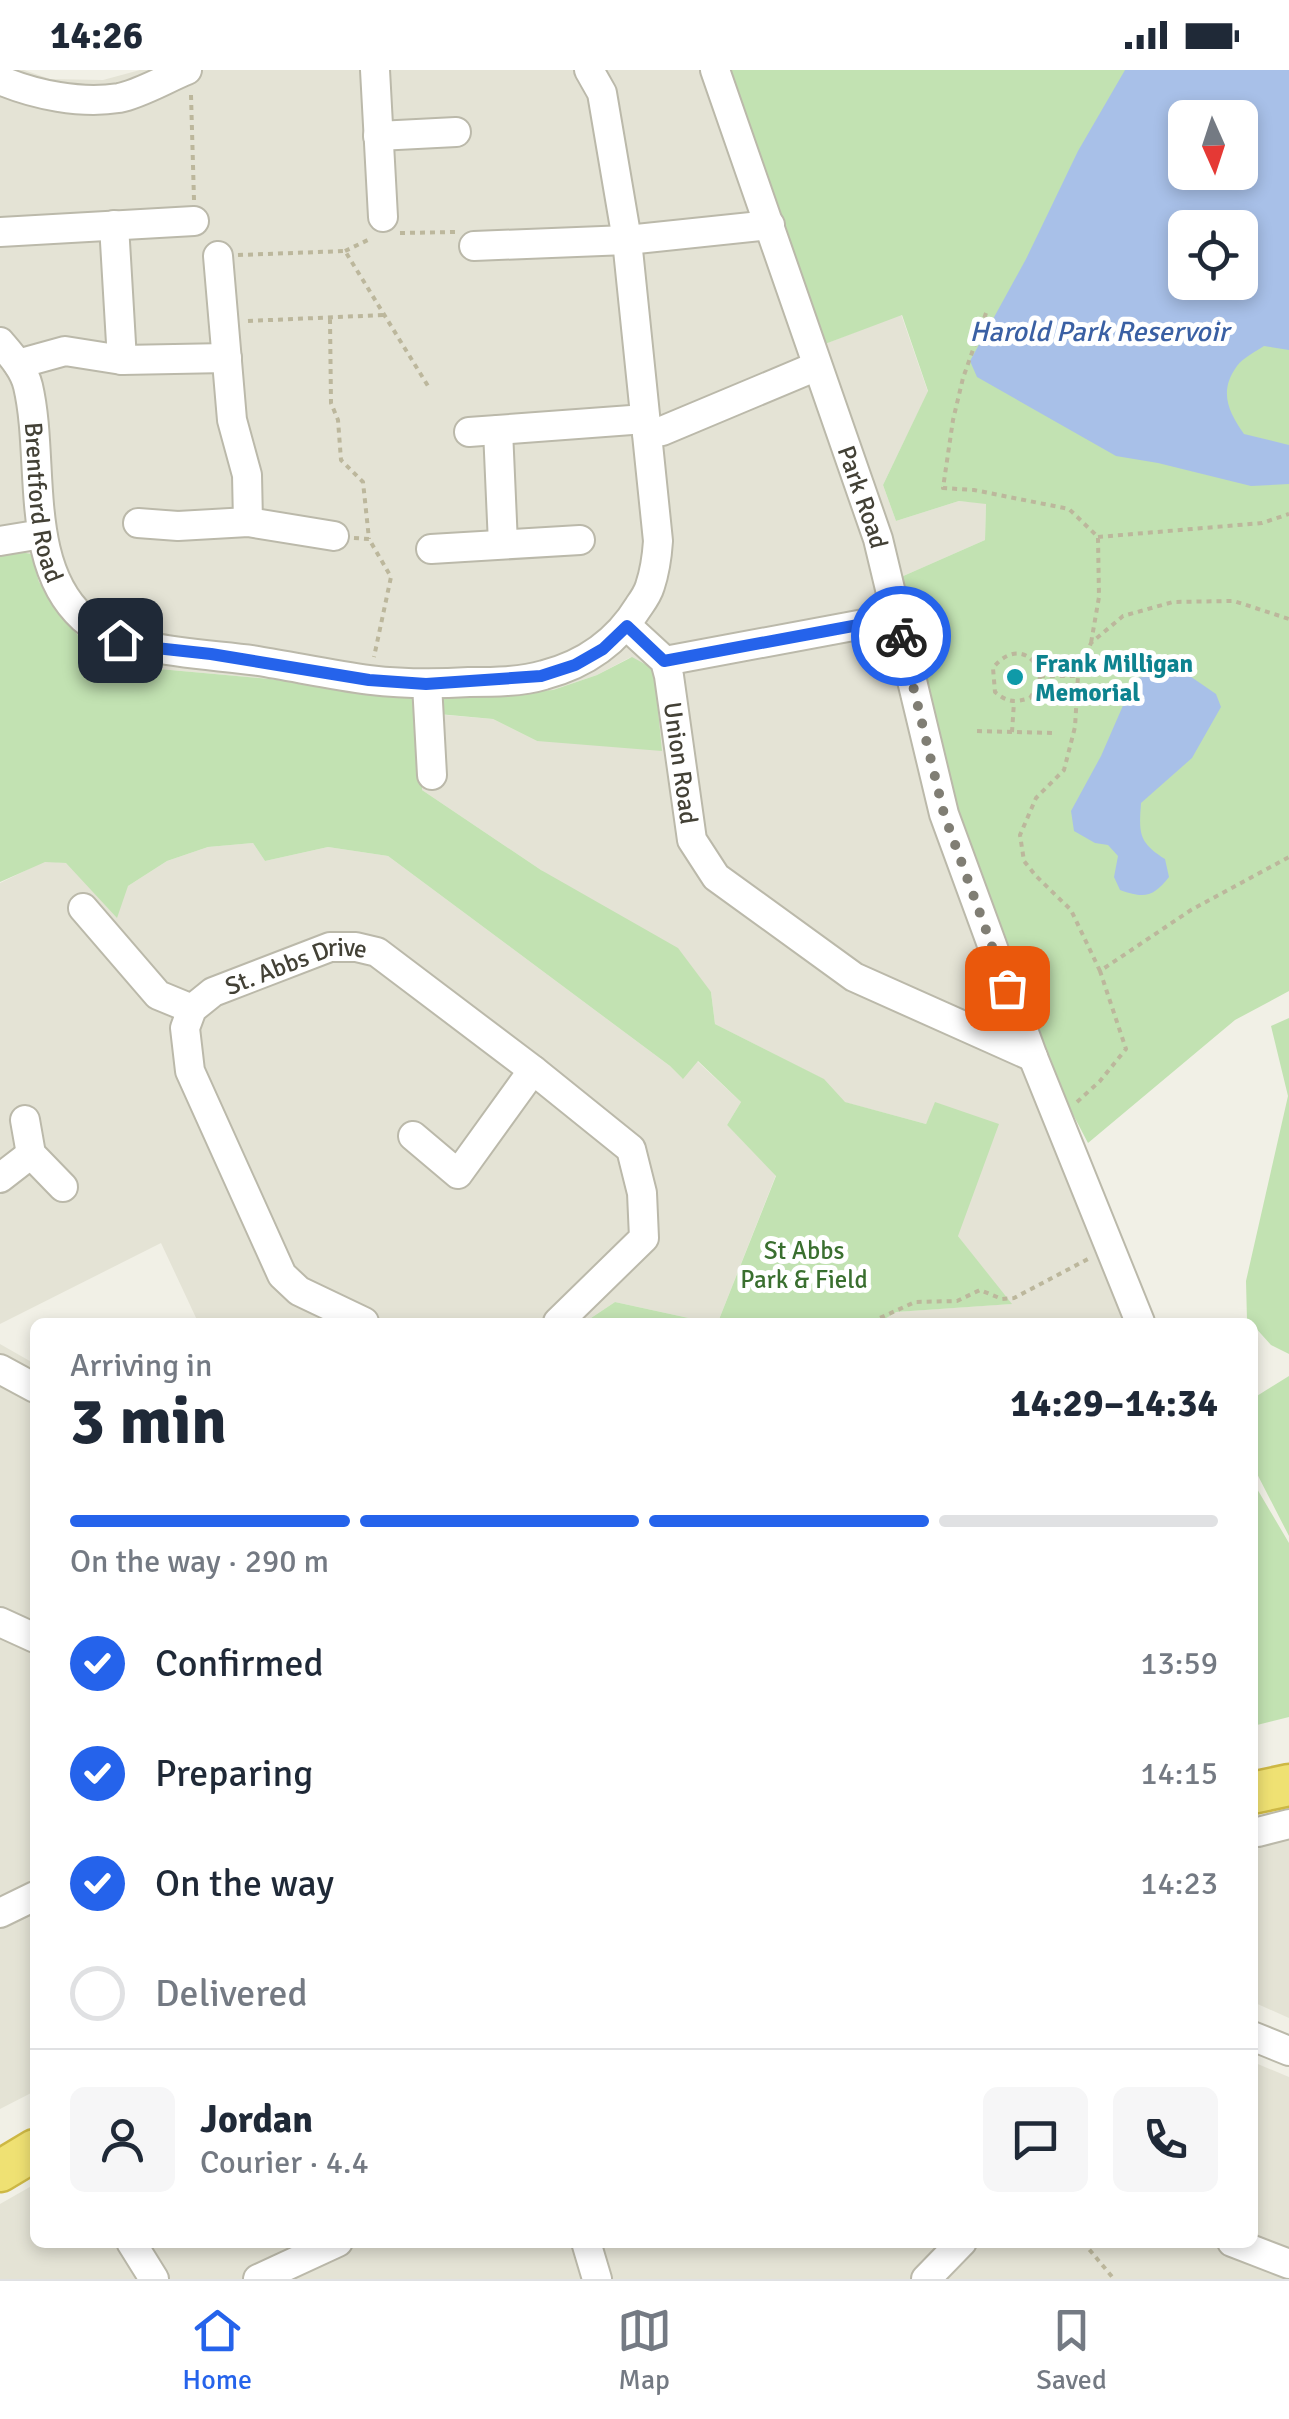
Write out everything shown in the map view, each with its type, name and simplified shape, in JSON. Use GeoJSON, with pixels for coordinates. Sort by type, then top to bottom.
{"type":"FeatureCollection","features":[{"type":"Feature","properties":{"kind":"highway"},"geometry":{"type":"LineString","coordinates":[[1258,1792],[1289,1786]]}},
{"type":"Feature","properties":{"kind":"highway"},"geometry":{"type":"LineString","coordinates":[[0,2171],[30,2153]]}},
{"type":"Feature","properties":{"kind":"street"},"geometry":{"type":"LineString","coordinates":[[376,70],[387,228]]}},
{"type":"Feature","properties":{"kind":"street"},"geometry":{"type":"LineString","coordinates":[[369,680],[426,684],[541,676],[575,665],[603,649],[627,626],[649,590],[658,541],[627,240],[602,93],[589,70]]}},
{"type":"Feature","properties":{"kind":"street","name":"Park Road"},"geometry":{"type":"LineString","coordinates":[[716,70],[878,540],[944,814],[1033,1057],[1138,1318]]}},
{"type":"Feature","properties":{"kind":"street"},"geometry":{"type":"LineString","coordinates":[[0,80],[74,99],[121,98],[188,79]]}},
{"type":"Feature","properties":{"kind":"street"},"geometry":{"type":"LineString","coordinates":[[378,136],[456,132]]}},
{"type":"Feature","properties":{"kind":"street"},"geometry":{"type":"LineString","coordinates":[[0,232],[194,221]]}},
{"type":"Feature","properties":{"kind":"street"},"geometry":{"type":"LineString","coordinates":[[114,224],[122,360]]}},
{"type":"Feature","properties":{"kind":"street"},"geometry":{"type":"LineString","coordinates":[[474,246],[627,240],[770,225]]}},
{"type":"Feature","properties":{"kind":"street"},"geometry":{"type":"LineString","coordinates":[[218,256],[232,420],[247,476],[248,522]]}},
{"type":"Feature","properties":{"kind":"street","name":"Brentford Road"},"geometry":{"type":"LineString","coordinates":[[0,342],[28,383],[42,534],[51,565],[63,594],[83,618],[120,640],[156,648],[230,656],[369,680]]}},
{"type":"Feature","properties":{"kind":"street"},"geometry":{"type":"LineString","coordinates":[[18,364],[65,351],[122,360],[227,358]]}},
{"type":"Feature","properties":{"kind":"street"},"geometry":{"type":"LineString","coordinates":[[469,432],[646,426],[662,431],[817,366]]}},
{"type":"Feature","properties":{"kind":"street"},"geometry":{"type":"LineString","coordinates":[[498,430],[503,544]]}},
{"type":"Feature","properties":{"kind":"street"},"geometry":{"type":"LineString","coordinates":[[138,523],[178,526],[248,522],[334,536]]}},
{"type":"Feature","properties":{"kind":"street"},"geometry":{"type":"LineString","coordinates":[[0,541],[42,534]]}},
{"type":"Feature","properties":{"kind":"street"},"geometry":{"type":"LineString","coordinates":[[431,549],[580,540]]}},
{"type":"Feature","properties":{"kind":"street"},"geometry":{"type":"LineString","coordinates":[[627,626],[664,661],[896,618]]}},
{"type":"Feature","properties":{"kind":"street","name":"Union Road"},"geometry":{"type":"LineString","coordinates":[[664,661],[692,840],[716,877],[854,977],[1033,1057]]}},
{"type":"Feature","properties":{"kind":"street"},"geometry":{"type":"LineString","coordinates":[[426,684],[432,775]]}},
{"type":"Feature","properties":{"kind":"street"},"geometry":{"type":"LineString","coordinates":[[84,908],[158,995],[192,1009]]}},
{"type":"Feature","properties":{"kind":"street","name":"St. Abbs Drive"},"geometry":{"type":"LineString","coordinates":[[356,1318],[299,1291],[282,1275],[190,1071],[185,1028],[192,1009],[213,992],[330,947],[356,946],[377,952],[631,1149],[642,1194],[644,1238],[562,1318]]}},
{"type":"Feature","properties":{"kind":"street"},"geometry":{"type":"LineString","coordinates":[[413,1136],[461,1177],[533,1070]]}},
{"type":"Feature","properties":{"kind":"street"},"geometry":{"type":"LineString","coordinates":[[25,1120],[31,1154],[63,1187]]}},
{"type":"Feature","properties":{"kind":"street"},"geometry":{"type":"LineString","coordinates":[[0,1178],[31,1154]]}},
{"type":"Feature","properties":{"kind":"street"},"geometry":{"type":"LineString","coordinates":[[0,1370],[30,1385]]}},
{"type":"Feature","properties":{"kind":"street"},"geometry":{"type":"LineString","coordinates":[[0,1622],[30,1636]]}},
{"type":"Feature","properties":{"kind":"street"},"geometry":{"type":"LineString","coordinates":[[1258,1832],[1289,1824]]}},
{"type":"Feature","properties":{"kind":"street"},"geometry":{"type":"LineString","coordinates":[[0,1913],[30,1898]]}},
{"type":"Feature","properties":{"kind":"street"},"geometry":{"type":"LineString","coordinates":[[1258,2039],[1289,2052]]}},
{"type":"Feature","properties":{"kind":"street"},"geometry":{"type":"LineString","coordinates":[[134,2248],[154,2279]]}},
{"type":"Feature","properties":{"kind":"street"},"geometry":{"type":"LineString","coordinates":[[258,2279],[325,2248]]}},
{"type":"Feature","properties":{"kind":"street"},"geometry":{"type":"LineString","coordinates":[[588,2248],[597,2279]]}},
{"type":"Feature","properties":{"kind":"street"},"geometry":{"type":"LineString","coordinates":[[926,2279],[956,2248]]}},
{"type":"Feature","properties":{"kind":"street"},"geometry":{"type":"LineString","coordinates":[[1248,2248],[1289,2264]]}},
{"type":"Feature","properties":{"kind":"path"},"geometry":{"type":"LineString","coordinates":[[188,79],[194,221]]}},
{"type":"Feature","properties":{"kind":"path"},"geometry":{"type":"LineString","coordinates":[[218,256],[345,252],[387,228],[463,232],[474,246]]}},
{"type":"Feature","properties":{"kind":"path"},"geometry":{"type":"LineString","coordinates":[[345,252],[428,386]]}},
{"type":"Feature","properties":{"kind":"path"},"geometry":{"type":"LineString","coordinates":[[986,313],[962,378],[944,488],[1069,509],[1098,536],[1099,597],[1091,643],[1078,676],[1074,728],[1064,770],[1036,798],[1020,835],[1024,861],[1072,910],[1100,971],[1126,1049],[1100,1081],[1058,1118]]}},
{"type":"Feature","properties":{"kind":"path"},"geometry":{"type":"LineString","coordinates":[[224,322],[384,315]]}},
{"type":"Feature","properties":{"kind":"path"},"geometry":{"type":"LineString","coordinates":[[330,320],[332,403],[338,420],[341,460],[364,482],[368,539],[391,577],[369,680]]}},
{"type":"Feature","properties":{"kind":"path"},"geometry":{"type":"LineString","coordinates":[[1098,536],[1262,524],[1289,514]]}},
{"type":"Feature","properties":{"kind":"path"},"geometry":{"type":"LineString","coordinates":[[334,536],[368,539]]}},
{"type":"Feature","properties":{"kind":"path"},"geometry":{"type":"LineString","coordinates":[[1091,643],[1123,616],[1173,602],[1234,601],[1289,619]]}},
{"type":"Feature","properties":{"kind":"path"},"geometry":{"type":"LineString","coordinates":[[1020,653],[1031,659],[1040,676],[1030,698],[1007,701],[994,692],[993,668],[1000,658],[1010,654],[1020,653]]}},
{"type":"Feature","properties":{"kind":"path"},"geometry":{"type":"LineString","coordinates":[[1040,676],[1078,676]]}},
{"type":"Feature","properties":{"kind":"path"},"geometry":{"type":"LineString","coordinates":[[1012,732],[1014,702]]}},
{"type":"Feature","properties":{"kind":"path"},"geometry":{"type":"LineString","coordinates":[[978,731],[1054,733]]}},
{"type":"Feature","properties":{"kind":"path"},"geometry":{"type":"LineString","coordinates":[[1100,971],[1192,910],[1289,858]]}},
{"type":"Feature","properties":{"kind":"path"},"geometry":{"type":"LineString","coordinates":[[881,1318],[915,1302],[958,1301],[980,1290],[1002,1299],[1014,1298],[1110,1247]]}},
{"type":"Feature","properties":{"kind":"path"},"geometry":{"type":"LineString","coordinates":[[1087,2248],[1114,2279]]}},
{"type":"Feature","properties":{"kind":"shaded area"},"geometry":{"type":"Polygon","coordinates":[[[5,70],[24,70],[50,79],[103,80],[140,70],[730,70],[825,344],[901,314],[928,392],[883,485],[896,521],[959,501],[986,503],[985,540],[901,577],[1044,1059],[1150,1318],[886,1318],[895,1312],[1011,1304],[958,1236],[936,1102],[926,1124],[844,1102],[823,1079],[715,1024],[711,992],[422,790],[422,713],[493,719],[537,741],[631,657],[597,675],[553,690],[417,699],[271,679],[137,667],[79,637],[39,582],[31,554],[0,550],[0,81],[5,70]]]}},
{"type":"Feature","properties":{"kind":"shaded area"},"geometry":{"type":"Polygon","coordinates":[[[253,843],[265,861],[328,847],[388,856],[682,1078],[697,1061],[741,1102],[727,1125],[776,1175],[720,1318],[689,1318],[615,1302],[591,1318],[196,1318],[161,1243],[0,1324],[0,883],[45,861],[66,863],[128,886],[167,861],[208,847],[253,843]]]}},
{"type":"Feature","properties":{"kind":"shaded area"},"geometry":{"type":"Polygon","coordinates":[[[0,1344],[30,1361],[30,2094],[0,2109],[0,1344]]]}},
{"type":"Feature","properties":{"kind":"shaded area"},"geometry":{"type":"Polygon","coordinates":[[[1289,1815],[1289,2018],[1258,2004],[1258,1824],[1289,1815]]]}},
{"type":"Feature","properties":{"kind":"shaded area"},"geometry":{"type":"Polygon","coordinates":[[[1258,2064],[1289,2077],[1289,2279],[0,2279],[0,2204],[30,2187],[30,2248],[1258,2248],[1258,2064]]]}},
{"type":"Feature","properties":{"kind":"green space"},"geometry":{"type":"Polygon","coordinates":[[[730,70],[1289,70],[1289,991],[1235,1020],[1088,1143],[1044,1059],[954,807],[901,577],[985,540],[986,504],[959,501],[896,521],[883,485],[928,391],[902,315],[825,344],[730,70]]]}},
{"type":"Feature","properties":{"kind":"green space"},"geometry":{"type":"Polygon","coordinates":[[[0,550],[31,554],[39,582],[79,637],[137,667],[270,679],[417,699],[422,713],[422,790],[541,870],[678,948],[711,992],[715,1024],[824,1079],[845,1102],[926,1124],[935,1102],[999,1124],[958,1236],[1012,1304],[896,1312],[886,1318],[720,1318],[776,1176],[727,1125],[741,1102],[698,1061],[683,1079],[388,856],[328,847],[265,861],[253,843],[208,847],[167,861],[128,886],[117,918],[66,863],[45,862],[0,882],[0,550]]]}},
{"type":"Feature","properties":{"kind":"green space"},"geometry":{"type":"Polygon","coordinates":[[[632,657],[654,669],[662,751],[537,741],[493,719],[438,714],[436,698],[553,690],[597,675],[632,657]]]}},
{"type":"Feature","properties":{"kind":"green space"},"geometry":{"type":"Polygon","coordinates":[[[1289,1018],[1289,1354],[1271,1345],[1258,1331],[1258,1318],[1247,1318],[1246,1281],[1288,1096],[1271,1026],[1289,1018]]]}},
{"type":"Feature","properties":{"kind":"green space","name":"St Abbs Park & Field"},"geometry":{"type":"Polygon","coordinates":[[[615,1302],[689,1318],[591,1318],[615,1302]]]}},
{"type":"Feature","properties":{"kind":"green space"},"geometry":{"type":"Polygon","coordinates":[[[1289,1376],[1289,1536],[1258,1476],[1258,1395],[1289,1376]]]}},
{"type":"Feature","properties":{"kind":"green space"},"geometry":{"type":"Polygon","coordinates":[[[1258,1490],[1289,1543],[1289,1717],[1258,1725],[1258,1490]]]}},
{"type":"Feature","properties":{"kind":"water","name":"Harold Park Reservoir"},"geometry":{"type":"Polygon","coordinates":[[[1125,70],[1289,70],[1289,350],[1264,346],[1249,355],[1231,375],[1227,393],[1230,410],[1244,434],[1289,445],[1289,484],[1251,486],[1116,456],[977,377],[970,361],[1026,259],[1078,151],[1125,70]]]}},
{"type":"Feature","properties":{"kind":"water"},"geometry":{"type":"Polygon","coordinates":[[[1184,672],[1216,694],[1221,707],[1192,758],[1141,803],[1142,836],[1165,859],[1169,877],[1153,892],[1136,895],[1120,890],[1114,877],[1118,856],[1108,845],[1095,843],[1074,831],[1071,811],[1101,756],[1135,678],[1184,672]]]}},
{"type":"Feature","properties":{"kind":"way so far"},"geometry":{"type":"LineString","coordinates":[[901,636],[944,814],[1007,988]]}},
{"type":"Feature","properties":{"kind":"place","name":"Frank Milligan Memorial"},"geometry":{"type":"Point","coordinates":[1015,677]}},
{"type":"Feature","properties":{"kind":"route"},"geometry":{"type":"LineString","coordinates":[[120,640],[369,680],[426,684],[541,676],[575,665],[603,649],[627,626],[664,661],[896,618],[901,636]]}}]}
